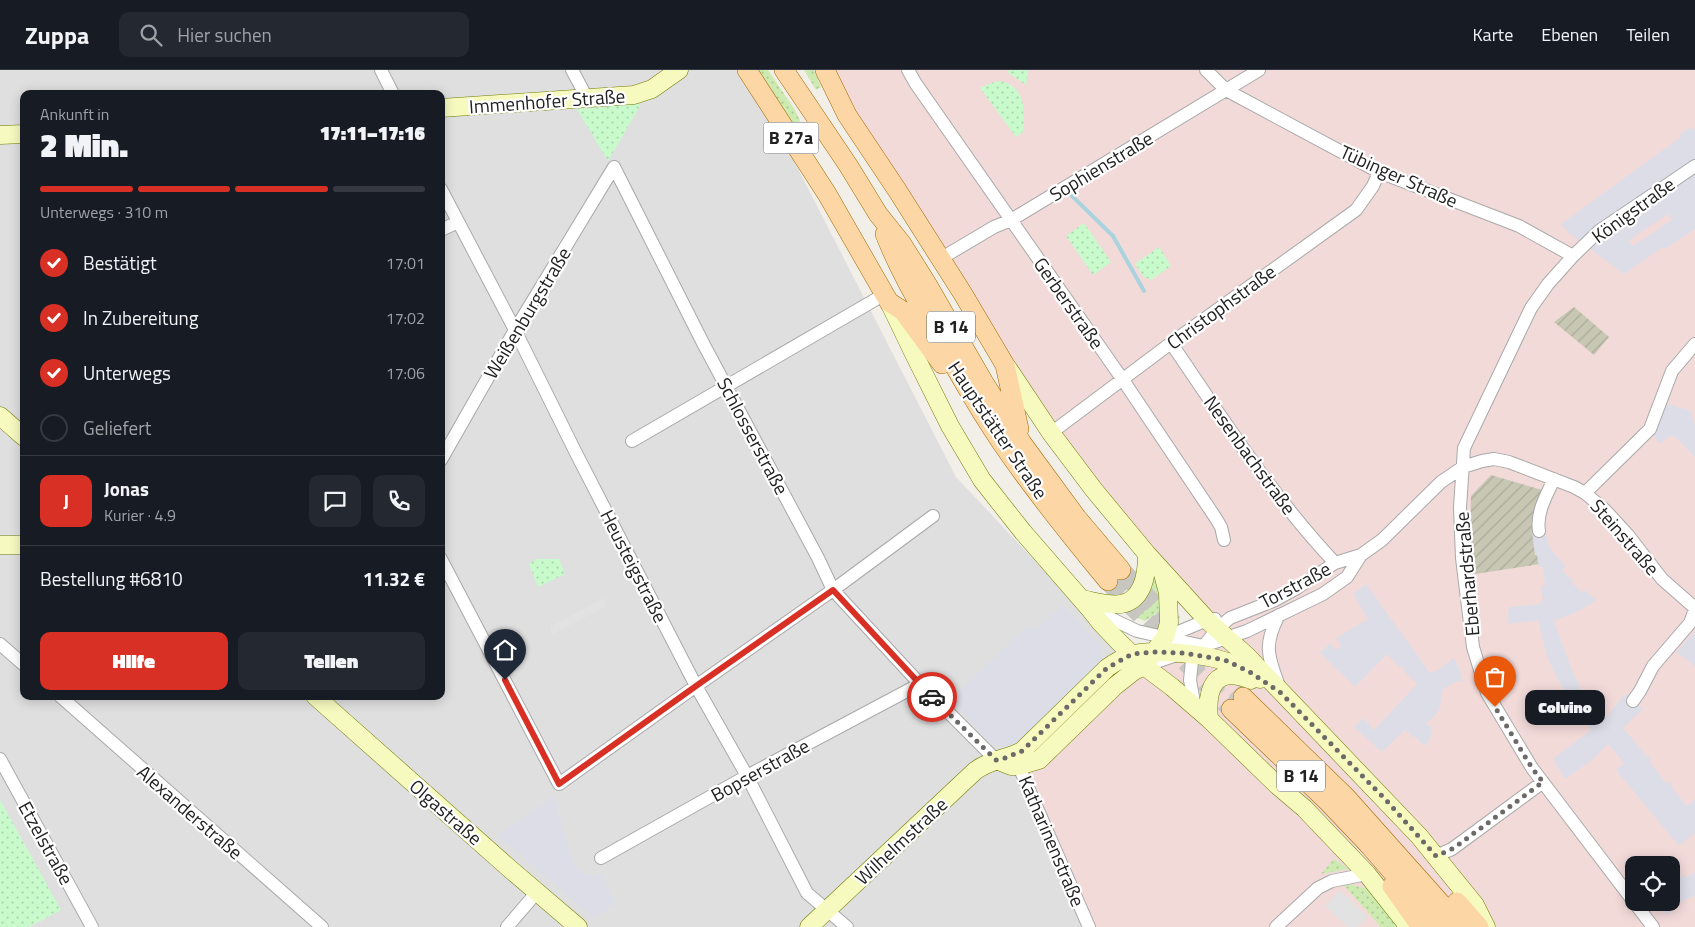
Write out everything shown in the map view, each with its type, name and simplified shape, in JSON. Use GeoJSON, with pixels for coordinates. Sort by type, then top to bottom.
{"type":"FeatureCollection","features":[{"type":"Feature","properties":{"kind":"main road","name":"B 27a"},"geometry":{"type":"LineString","coordinates":[[746,70],[827,194],[887,298],[903,311],[938,360],[970,393]]}},
{"type":"Feature","properties":{"kind":"main road","name":"Hauptstätter Straße"},"geometry":{"type":"LineString","coordinates":[[784,70],[848,165],[878,214],[902,244],[1022,443],[1077,518],[1114,576],[1070,536],[1010,455],[970,393],[901,270],[893,255],[878,214]]}},
{"type":"Feature","properties":{"kind":"main road"},"geometry":{"type":"LineString","coordinates":[[825,70],[847,116],[898,190],[940,259],[964,294],[1005,365],[1022,443]]}},
{"type":"Feature","properties":{"kind":"main road","name":"B 14"},"geometry":{"type":"LineString","coordinates":[[1440,927],[1368,844],[1237,703],[1346,797],[1462,927]]}},
{"type":"Feature","properties":{"kind":"main road","name":"B 14"},"geometry":{"type":"LineString","coordinates":[[1368,844],[1391,884],[1421,927]]}},
{"type":"Feature","properties":{"kind":"main road","name":"B 14"},"geometry":{"type":"LineString","coordinates":[[1426,885],[1455,900],[1479,927]]}},
{"type":"Feature","properties":{"kind":"street"},"geometry":{"type":"LineString","coordinates":[[381,70],[391,90]]}},
{"type":"Feature","properties":{"kind":"street","name":"Immenhofer Straße"},"geometry":{"type":"LineString","coordinates":[[445,108],[634,95],[652,90],[679,70]]}},
{"type":"Feature","properties":{"kind":"street","name":"Gerberstraße"},"geometry":{"type":"LineString","coordinates":[[908,70],[1123,380],[1215,517],[1221,527],[1224,540]]}},
{"type":"Feature","properties":{"kind":"street","name":"Tübinger Straße"},"geometry":{"type":"LineString","coordinates":[[1206,70],[1226,90],[1379,172],[1519,226],[1573,256]]}},
{"type":"Feature","properties":{"kind":"street","name":"Sophienstraße"},"geometry":{"type":"LineString","coordinates":[[940,259],[994,227],[1011,220],[1259,70]]}},
{"type":"Feature","properties":{"kind":"street"},"geometry":{"type":"LineString","coordinates":[[573,72],[587,98]]}},
{"type":"Feature","properties":{"kind":"street"},"geometry":{"type":"LineString","coordinates":[[0,135],[20,134]]}},
{"type":"Feature","properties":{"kind":"street","name":"Königstraße"},"geometry":{"type":"LineString","coordinates":[[1573,256],[1599,231],[1695,166]]}},
{"type":"Feature","properties":{"kind":"street","name":"Weißenburgstraße"},"geometry":{"type":"LineString","coordinates":[[445,453],[515,330],[614,167]]}},
{"type":"Feature","properties":{"kind":"street","name":"Schlosserstraße"},"geometry":{"type":"LineString","coordinates":[[614,167],[704,345],[818,558],[833,590],[920,684],[996,760]]}},
{"type":"Feature","properties":{"kind":"street","name":"Christophstraße"},"geometry":{"type":"LineString","coordinates":[[1051,433],[1171,343],[1356,210],[1373,186],[1379,172]]}},
{"type":"Feature","properties":{"kind":"street","name":"Heusteigstraße"},"geometry":{"type":"LineString","coordinates":[[445,197],[696,686],[747,776],[807,893],[847,927]]}},
{"type":"Feature","properties":{"kind":"street"},"geometry":{"type":"LineString","coordinates":[[445,228],[458,222]]}},
{"type":"Feature","properties":{"kind":"street","name":"Eberhardstraße"},"geometry":{"type":"LineString","coordinates":[[1573,256],[1548,284],[1524,320],[1464,448],[1460,529],[1462,558],[1474,647],[1487,693],[1522,752],[1543,782],[1652,927]]}},
{"type":"Feature","properties":{"kind":"street"},"geometry":{"type":"LineString","coordinates":[[632,441],[727,386],[887,298],[950,426],[982,480],[1022,532],[1119,642],[1209,719],[1278,786],[1304,808],[1367,874],[1409,927]]}},
{"type":"Feature","properties":{"kind":"street","name":"Nesenbachstraße"},"geometry":{"type":"LineString","coordinates":[[1171,343],[1249,457],[1295,519],[1335,563]]}},
{"type":"Feature","properties":{"kind":"street"},"geometry":{"type":"LineString","coordinates":[[1585,493],[1650,429],[1672,371],[1695,344]]}},
{"type":"Feature","properties":{"kind":"street"},"geometry":{"type":"LineString","coordinates":[[1005,365],[1051,433],[1094,490],[1147,554],[1163,572],[1220,626],[1281,693],[1386,800],[1436,856],[1475,905],[1486,927]]}},
{"type":"Feature","properties":{"kind":"street"},"geometry":{"type":"LineString","coordinates":[[0,416],[20,434]]}},
{"type":"Feature","properties":{"kind":"street","name":"Steinstraße"},"geometry":{"type":"LineString","coordinates":[[1463,467],[1482,461],[1500,460],[1554,479],[1585,493],[1605,510],[1662,579],[1695,608]]}},
{"type":"Feature","properties":{"kind":"street","name":"Torstraße"},"geometry":{"type":"LineString","coordinates":[[1220,626],[1248,631],[1323,594],[1347,577],[1362,555],[1382,540],[1441,482],[1463,467]]}},
{"type":"Feature","properties":{"kind":"street"},"geometry":{"type":"LineString","coordinates":[[1539,532],[1538,524],[1541,507],[1554,479]]}},
{"type":"Feature","properties":{"kind":"street"},"geometry":{"type":"LineString","coordinates":[[445,567],[559,784],[833,590],[933,516]]}},
{"type":"Feature","properties":{"kind":"street"},"geometry":{"type":"LineString","coordinates":[[0,545],[20,545]]}},
{"type":"Feature","properties":{"kind":"street"},"geometry":{"type":"LineString","coordinates":[[1081,599],[1122,604],[1132,599],[1139,591],[1147,572],[1147,554]]}},
{"type":"Feature","properties":{"kind":"street","name":"Torstraße"},"geometry":{"type":"LineString","coordinates":[[1220,626],[1297,588],[1335,563],[1362,555]]}},
{"type":"Feature","properties":{"kind":"street"},"geometry":{"type":"LineString","coordinates":[[1155,652],[1165,637],[1169,623],[1168,593],[1163,572]]}},
{"type":"Feature","properties":{"kind":"street"},"geometry":{"type":"LineString","coordinates":[[1081,599],[1125,626],[1137,631],[1165,637],[1194,651],[1234,664],[1250,672],[1281,693]]}},
{"type":"Feature","properties":{"kind":"street"},"geometry":{"type":"LineString","coordinates":[[1633,701],[1658,660],[1690,623],[1695,608]]}},
{"type":"Feature","properties":{"kind":"street","name":"Torstraße"},"geometry":{"type":"LineString","coordinates":[[1278,615],[1271,629],[1268,651],[1270,663],[1281,693]]}},
{"type":"Feature","properties":{"kind":"street"},"geometry":{"type":"LineString","coordinates":[[1017,761],[1039,760],[1115,686],[1134,671],[1138,660],[1165,637],[1220,626]]}},
{"type":"Feature","properties":{"kind":"street"},"geometry":{"type":"LineString","coordinates":[[1107,668],[1138,660],[1194,651],[1220,626]]}},
{"type":"Feature","properties":{"kind":"street"},"geometry":{"type":"LineString","coordinates":[[996,760],[1011,766],[1017,761],[1022,751],[1107,668],[1119,642]]}},
{"type":"Feature","properties":{"kind":"street"},"geometry":{"type":"LineString","coordinates":[[0,644],[20,662]]}},
{"type":"Feature","properties":{"kind":"street"},"geometry":{"type":"LineString","coordinates":[[1138,660],[1155,652],[1194,651]]}},
{"type":"Feature","properties":{"kind":"street"},"geometry":{"type":"LineString","coordinates":[[1194,651],[1190,680],[1195,708]]}},
{"type":"Feature","properties":{"kind":"street"},"geometry":{"type":"LineString","coordinates":[[1209,719],[1208,697],[1213,685],[1224,675],[1245,678],[1281,693]]}},
{"type":"Feature","properties":{"kind":"street","name":"Bopserstraße"},"geometry":{"type":"LineString","coordinates":[[601,858],[747,776],[920,684]]}},
{"type":"Feature","properties":{"kind":"street","name":"Alexanderstraße"},"geometry":{"type":"LineString","coordinates":[[65,700],[322,927]]}},
{"type":"Feature","properties":{"kind":"street","name":"Olgastraße"},"geometry":{"type":"LineString","coordinates":[[320,700],[578,927]]}},
{"type":"Feature","properties":{"kind":"street","name":"Etzelstraße"},"geometry":{"type":"LineString","coordinates":[[0,759],[92,927]]}},
{"type":"Feature","properties":{"kind":"street","name":"Wilhelmstraße"},"geometry":{"type":"LineString","coordinates":[[809,927],[975,771],[987,763],[996,760]]}},
{"type":"Feature","properties":{"kind":"street","name":"Katharinenstraße"},"geometry":{"type":"LineString","coordinates":[[1017,761],[1089,927]]}},
{"type":"Feature","properties":{"kind":"street"},"geometry":{"type":"LineString","coordinates":[[1436,856],[1454,848],[1543,782]]}},
{"type":"Feature","properties":{"kind":"street"},"geometry":{"type":"LineString","coordinates":[[1276,927],[1318,888],[1332,881],[1367,874]]}},
{"type":"Feature","properties":{"kind":"street"},"geometry":{"type":"LineString","coordinates":[[507,927],[537,892]]}},
{"type":"Feature","properties":{"kind":"shaded area"},"geometry":{"type":"Polygon","coordinates":[[[0,70],[737,70],[777,128],[956,477],[1130,662],[1040,803],[1096,927],[29,927],[60,910],[0,800],[0,70]]]}},
{"type":"Feature","properties":{"kind":"shaded area"},"geometry":{"type":"Polygon","coordinates":[[[832,70],[1695,70],[1695,927],[1096,927],[1040,803],[1023,760],[1130,662],[1206,611],[1148,548],[1081,461],[934,249],[832,70]]]}},
{"type":"Feature","properties":{"kind":"shaded area"},"geometry":{"type":"Polygon","coordinates":[[[1690,127],[1693,130],[1695,128],[1695,229],[1665,249],[1663,247],[1624,274],[1570,234],[1561,224],[1681,137],[1680,134],[1690,127]],[[1668,214],[1629,240],[1633,246],[1672,220],[1668,214]]]}},
{"type":"Feature","properties":{"kind":"shaded area"},"geometry":{"type":"Polygon","coordinates":[[[1574,307],[1609,337],[1594,355],[1554,322],[1574,307]]]}},
{"type":"Feature","properties":{"kind":"shaded area"},"geometry":{"type":"Polygon","coordinates":[[[1664,403],[1691,411],[1695,424],[1695,457],[1674,436],[1669,436],[1660,444],[1653,435],[1664,403]]]}},
{"type":"Feature","properties":{"kind":"shaded area"},"geometry":{"type":"Polygon","coordinates":[[[1491,475],[1542,490],[1540,564],[1475,574],[1470,535],[1471,496],[1491,475]]]}},
{"type":"Feature","properties":{"kind":"shaded area"},"geometry":{"type":"Polygon","coordinates":[[[1545,531],[1549,546],[1566,567],[1562,570],[1582,592],[1584,590],[1597,600],[1577,612],[1554,621],[1571,668],[1581,689],[1601,717],[1606,717],[1625,694],[1643,709],[1623,728],[1647,757],[1651,759],[1649,761],[1667,784],[1670,782],[1671,787],[1687,806],[1695,800],[1695,833],[1679,846],[1616,770],[1624,763],[1608,744],[1592,760],[1565,779],[1553,759],[1591,730],[1566,694],[1554,672],[1546,653],[1538,620],[1509,624],[1508,616],[1509,607],[1539,604],[1543,600],[1541,586],[1545,585],[1543,567],[1539,567],[1537,555],[1535,555],[1532,532],[1545,531]]]}},
{"type":"Feature","properties":{"kind":"shaded area"},"geometry":{"type":"Polygon","coordinates":[[[1366,584],[1430,673],[1438,670],[1454,658],[1459,668],[1463,682],[1457,681],[1443,689],[1439,710],[1426,723],[1432,728],[1430,740],[1424,746],[1415,736],[1413,738],[1410,732],[1408,733],[1405,730],[1382,752],[1354,727],[1363,718],[1374,730],[1417,684],[1404,671],[1404,667],[1400,667],[1387,654],[1355,687],[1320,653],[1330,643],[1335,649],[1339,649],[1341,645],[1336,638],[1368,619],[1353,594],[1366,584]]]}},
{"type":"Feature","properties":{"kind":"shaded area"},"geometry":{"type":"Polygon","coordinates":[[[604,598],[605,607],[551,635],[551,626],[604,598]]]}},
{"type":"Feature","properties":{"kind":"shaded area"},"geometry":{"type":"Polygon","coordinates":[[[1063,605],[1102,647],[1102,658],[1098,667],[1023,741],[1003,747],[990,742],[950,699],[1028,626],[1034,630],[1063,605]]]}},
{"type":"Feature","properties":{"kind":"shaded area"},"geometry":{"type":"Polygon","coordinates":[[[1695,632],[1695,666],[1676,652],[1695,632]]]}},
{"type":"Feature","properties":{"kind":"shaded area"},"geometry":{"type":"Polygon","coordinates":[[[554,796],[575,865],[583,873],[592,875],[602,874],[616,904],[593,918],[498,835],[554,796]]]}},
{"type":"Feature","properties":{"kind":"shaded area"},"geometry":{"type":"Polygon","coordinates":[[[1695,872],[1695,895],[1687,900],[1686,898],[1680,903],[1680,878],[1684,875],[1687,878],[1695,872]]]}},
{"type":"Feature","properties":{"kind":"shaded area"},"geometry":{"type":"Polygon","coordinates":[[[1340,890],[1368,917],[1358,927],[1348,927],[1325,906],[1340,890]]]}},
{"type":"Feature","properties":{"kind":"shaded area"},"geometry":{"type":"Polygon","coordinates":[[[1663,911],[1671,911],[1667,915],[1663,911]]]}},
{"type":"Feature","properties":{"kind":"green space"},"geometry":{"type":"Polygon","coordinates":[[[755,70],[768,70],[795,110],[802,125],[793,129],[755,70]]]}},
{"type":"Feature","properties":{"kind":"green space"},"geometry":{"type":"Polygon","coordinates":[[[804,70],[814,70],[821,87],[816,90],[804,70]]]}},
{"type":"Feature","properties":{"kind":"green space"},"geometry":{"type":"Polygon","coordinates":[[[1010,70],[1028,70],[1026,85],[1007,72],[1010,70]]]}},
{"type":"Feature","properties":{"kind":"green space"},"geometry":{"type":"Polygon","coordinates":[[[1001,81],[1015,89],[1022,100],[1024,131],[1016,137],[980,88],[1001,81]]]}},
{"type":"Feature","properties":{"kind":"green space"},"geometry":{"type":"Polygon","coordinates":[[[639,104],[640,106],[608,161],[577,109],[639,104]]]}},
{"type":"Feature","properties":{"kind":"green space"},"geometry":{"type":"Polygon","coordinates":[[[1084,223],[1111,262],[1093,275],[1066,236],[1084,223]]]}},
{"type":"Feature","properties":{"kind":"green space"},"geometry":{"type":"Polygon","coordinates":[[[1159,247],[1171,266],[1151,280],[1143,276],[1135,264],[1159,247]]]}},
{"type":"Feature","properties":{"kind":"green space"},"geometry":{"type":"Polygon","coordinates":[[[537,559],[559,559],[565,574],[538,587],[529,564],[537,559]]]}},
{"type":"Feature","properties":{"kind":"green space"},"geometry":{"type":"Polygon","coordinates":[[[1154,576],[1166,607],[1145,621],[1122,612],[1154,576]]]}},
{"type":"Feature","properties":{"kind":"green space"},"geometry":{"type":"Polygon","coordinates":[[[0,800],[61,910],[29,927],[0,927],[0,800]]]}},
{"type":"Feature","properties":{"kind":"green space"},"geometry":{"type":"Polygon","coordinates":[[[1334,859],[1348,869],[1321,874],[1334,859]]]}},
{"type":"Feature","properties":{"kind":"green space"},"geometry":{"type":"Polygon","coordinates":[[[1341,882],[1369,889],[1400,927],[1381,927],[1341,882]]]}},
{"type":"Feature","properties":{"kind":"waterway"},"geometry":{"type":"LineString","coordinates":[[1071,195],[1113,236],[1144,291]]}},
{"type":"Feature","properties":{"kind":"tunnel"},"geometry":{"type":"LineString","coordinates":[[1121,570],[1176,627]]}},
{"type":"Feature","properties":{"kind":"tunnel"},"geometry":{"type":"LineString","coordinates":[[1108,581],[1231,709]]}},
{"type":"Feature","properties":{"kind":"tunnel"},"geometry":{"type":"LineString","coordinates":[[1197,649],[1243,697]]}},
{"type":"Feature","properties":{"kind":"way so far"},"geometry":{"type":"LineString","coordinates":[[932,697],[996,760],[1022,751],[1107,668],[1132,654],[1155,652],[1183,653],[1225,660],[1250,672],[1281,693],[1386,800],[1436,856],[1454,848],[1543,782],[1532,768],[1495,707]]}},
{"type":"Feature","properties":{"kind":"place","name":"Colvino"},"geometry":{"type":"Point","coordinates":[1495,707]}},
{"type":"Feature","properties":{"kind":"route"},"geometry":{"type":"LineString","coordinates":[[505,680],[559,784],[833,590],[932,697]]}}]}
